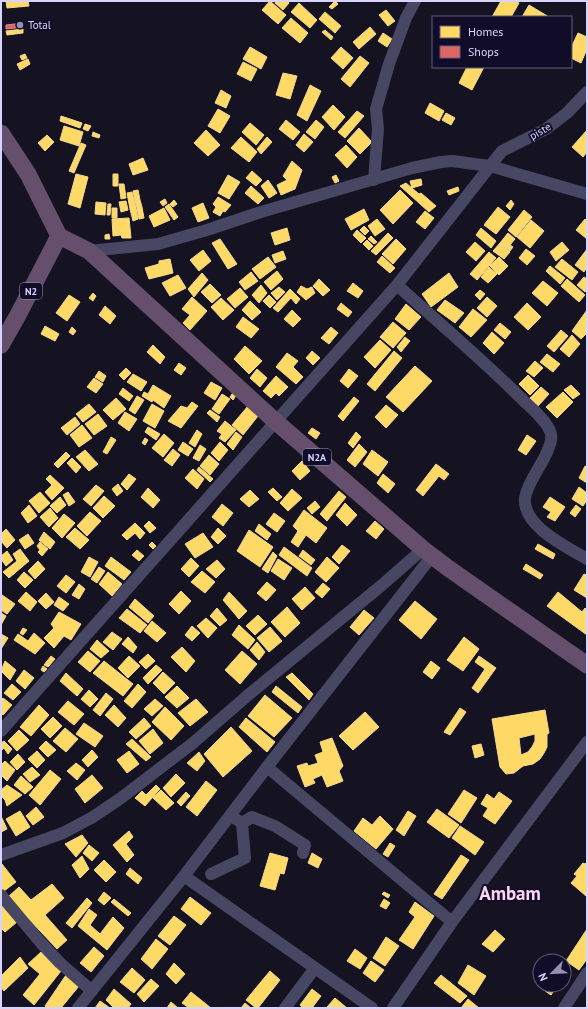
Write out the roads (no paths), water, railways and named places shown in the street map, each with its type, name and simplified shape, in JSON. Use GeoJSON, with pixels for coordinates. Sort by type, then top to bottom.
{"type":"FeatureCollection","features":[{"type":"Feature","properties":{"kind":"highway"},"geometry":{"type":"LineString","coordinates":[[1,133],[28,174],[59,236]]}},
{"type":"Feature","properties":{"kind":"highway","name":"N2A"},"geometry":{"type":"LineString","coordinates":[[59,236],[89,251],[275,421],[428,553],[587,665]]}},
{"type":"Feature","properties":{"kind":"highway","name":"N2"},"geometry":{"type":"LineString","coordinates":[[1,345],[59,236]]}},
{"type":"Feature","properties":{"kind":"street"},"geometry":{"type":"LineString","coordinates":[[374,180],[378,129],[376,108],[391,57],[406,18],[415,1]]}},
{"type":"Feature","properties":{"kind":"street","name":"piste"},"geometry":{"type":"LineString","coordinates":[[1,731],[397,285],[502,151],[537,134],[556,122],[587,92]]}},
{"type":"Feature","properties":{"kind":"street"},"geometry":{"type":"LineString","coordinates":[[89,251],[158,244],[207,230],[260,212],[412,168],[441,162],[452,161],[490,166],[587,194]]}},
{"type":"Feature","properties":{"kind":"street"},"geometry":{"type":"LineString","coordinates":[[397,285],[512,389],[546,423],[551,432],[552,438],[546,456],[530,484],[525,498],[528,511],[534,523],[546,534],[587,559]]}},
{"type":"Feature","properties":{"kind":"street"},"geometry":{"type":"LineString","coordinates":[[78,1008],[231,816],[428,553]]}},
{"type":"Feature","properties":{"kind":"street"},"geometry":{"type":"LineString","coordinates":[[1,855],[63,833],[92,817],[121,798],[193,743],[247,696],[382,585],[428,553]]}},
{"type":"Feature","properties":{"kind":"street"},"geometry":{"type":"LineString","coordinates":[[393,1008],[452,922],[587,742]]}},
{"type":"Feature","properties":{"kind":"street"},"geometry":{"type":"LineString","coordinates":[[267,767],[452,922]]}},
{"type":"Feature","properties":{"kind":"street"},"geometry":{"type":"LineString","coordinates":[[231,816],[242,823]]}},
{"type":"Feature","properties":{"kind":"street"},"geometry":{"type":"LineString","coordinates":[[242,823],[252,818],[275,826],[305,845],[304,853]]}},
{"type":"Feature","properties":{"kind":"street"},"geometry":{"type":"LineString","coordinates":[[211,874],[245,858],[242,823]]}},
{"type":"Feature","properties":{"kind":"street"},"geometry":{"type":"LineString","coordinates":[[184,876],[372,1008]]}},
{"type":"Feature","properties":{"kind":"street"},"geometry":{"type":"LineString","coordinates":[[1,895],[41,943],[60,963],[92,991]]}},
{"type":"Feature","properties":{"kind":"street"},"geometry":{"type":"LineString","coordinates":[[285,1008],[315,968]]}},
{"type":"Feature","properties":{"kind":"street"},"geometry":{"type":"LineString","coordinates":[[564,1008],[587,973]]}},
{"type":"Feature","properties":{"kind":"place","name":"Total"},"geometry":{"type":"Point","coordinates":[20,25]}},
{"type":"Feature","properties":{"kind":"district","name":"Ambam"},"geometry":{"type":"Point","coordinates":[510,893]}}]}
